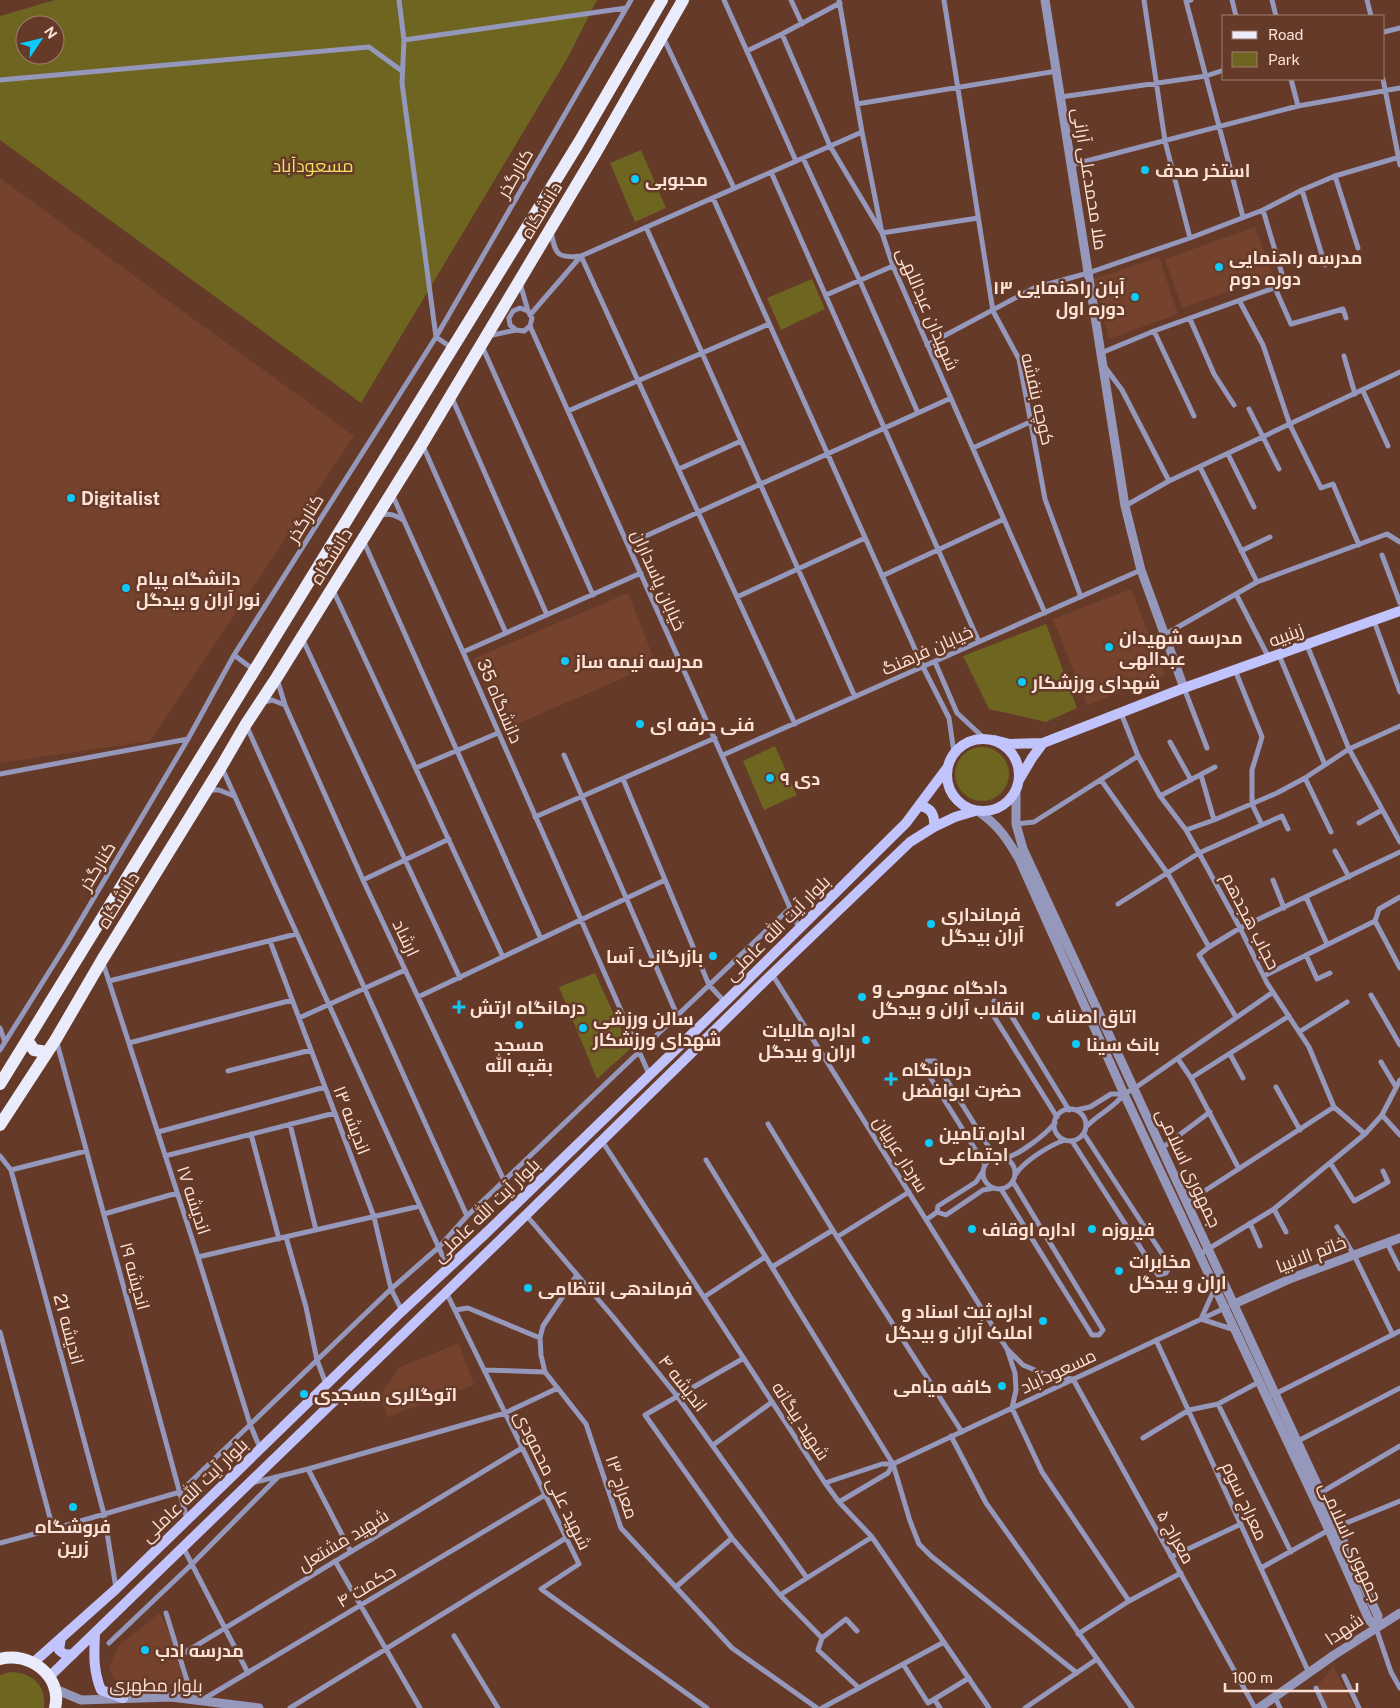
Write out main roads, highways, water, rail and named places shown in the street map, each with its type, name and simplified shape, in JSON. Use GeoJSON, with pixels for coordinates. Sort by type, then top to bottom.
{"type":"FeatureCollection","features":[{"type":"Feature","properties":{"kind":"main road","name":"دانشگاه"},"geometry":{"type":"LineString","coordinates":[[0,1084],[453,349],[578,144],[662,0]]}},
{"type":"Feature","properties":{"kind":"main road","name":"دانشگاه"},"geometry":{"type":"LineString","coordinates":[[0,1125],[56,1039],[246,724],[422,444],[595,154],[683,0]]}},
{"type":"Feature","properties":{"kind":"main road"},"geometry":{"type":"LineString","coordinates":[[578,144],[595,154]]}},
{"type":"Feature","properties":{"kind":"main road","name":"زینبیه"},"geometry":{"type":"LineString","coordinates":[[989,739],[1010,744],[1043,744],[1184,688],[1400,611]]}},
{"type":"Feature","properties":{"kind":"main road"},"geometry":{"type":"LineString","coordinates":[[1017,786],[1019,770],[1016,760],[1007,748],[989,739],[974,739],[965,743],[954,753],[947,768],[946,778],[949,789],[955,798],[963,806],[977,811],[988,811],[1000,807],[1010,800],[1032,758],[1043,744]]}},
{"type":"Feature","properties":{"kind":"main road","name":"بلوار آیت‌ الله عاملی"},"geometry":{"type":"LineString","coordinates":[[34,1662],[188,1520],[326,1384],[725,1002],[906,823],[947,768]]}},
{"type":"Feature","properties":{"kind":"main road"},"geometry":{"type":"LineString","coordinates":[[920,806],[926,807],[932,812],[935,820],[934,827]]}},
{"type":"Feature","properties":{"kind":"main road","name":"بلوار آیت‌ الله عاملی"},"geometry":{"type":"LineString","coordinates":[[52,1683],[73,1654],[94,1633],[250,1484],[772,974],[910,842],[955,817],[977,811]]}},
{"type":"Feature","properties":{"kind":"main road"},"geometry":{"type":"LineString","coordinates":[[27,1040],[34,1050],[47,1052]]}},
{"type":"Feature","properties":{"kind":"main road"},"geometry":{"type":"LineString","coordinates":[[15,1060],[25,1058],[33,1065],[34,1072]]}},
{"type":"Feature","properties":{"kind":"main road"},"geometry":{"type":"LineString","coordinates":[[94,1633],[95,1675],[101,1690],[123,1698]]}},
{"type":"Feature","properties":{"kind":"main road"},"geometry":{"type":"LineString","coordinates":[[61,1638],[60,1650],[62,1654],[73,1654]]}},
{"type":"Feature","properties":{"kind":"main road"},"geometry":{"type":"LineString","coordinates":[[0,1659],[8,1657],[21,1658],[34,1662],[52,1683],[55,1708]]}},
{"type":"Feature","properties":{"kind":"place","name":"استخر صدف"},"geometry":{"type":"Point","coordinates":[1145,170]}},
{"type":"Feature","properties":{"kind":"place","name":"محبوبی"},"geometry":{"type":"Point","coordinates":[635,179]}},
{"type":"Feature","properties":{"kind":"place","name":"مدرسه راهنمایی دوره دوم"},"geometry":{"type":"Point","coordinates":[1219,267]}},
{"type":"Feature","properties":{"kind":"place","name":"۱۳ آبان راهنمایی دوره اول"},"geometry":{"type":"Point","coordinates":[1135,297]}},
{"type":"Feature","properties":{"kind":"place","name":"Digitalist"},"geometry":{"type":"Point","coordinates":[71,498]}},
{"type":"Feature","properties":{"kind":"place","name":"دانشگاه پیام نور آران و بیدگل"},"geometry":{"type":"Point","coordinates":[126,588]}},
{"type":"Feature","properties":{"kind":"place","name":"مدرسه شهیدان عبدالهی"},"geometry":{"type":"Point","coordinates":[1109,647]}},
{"type":"Feature","properties":{"kind":"place","name":"مدرسه نیمه ساز"},"geometry":{"type":"Point","coordinates":[565,661]}},
{"type":"Feature","properties":{"kind":"place","name":"شهدای ورزشکار"},"geometry":{"type":"Point","coordinates":[1022,682]}},
{"type":"Feature","properties":{"kind":"place","name":"فنی حرفه ای"},"geometry":{"type":"Point","coordinates":[640,724]}},
{"type":"Feature","properties":{"kind":"place","name":"۹ دی"},"geometry":{"type":"Point","coordinates":[770,778]}},
{"type":"Feature","properties":{"kind":"place","name":"فرمانداری آران بیدگل"},"geometry":{"type":"Point","coordinates":[931,924]}},
{"type":"Feature","properties":{"kind":"place","name":"بازرگانی آسا"},"geometry":{"type":"Point","coordinates":[713,956]}},
{"type":"Feature","properties":{"kind":"place","name":"دادگاه عمومی و انقلاب آران و بیدگل"},"geometry":{"type":"Point","coordinates":[862,997]}},
{"type":"Feature","properties":{"kind":"place","name":"درمانگاه ارتش"},"geometry":{"type":"Point","coordinates":[459,1007]}},
{"type":"Feature","properties":{"kind":"place","name":"اتاق اصناف"},"geometry":{"type":"Point","coordinates":[1036,1016]}},
{"type":"Feature","properties":{"kind":"place","name":"مسجد بقیه الله"},"geometry":{"type":"Point","coordinates":[519,1025]}},
{"type":"Feature","properties":{"kind":"place","name":"سالن ورزشی شهدای ورزشکار"},"geometry":{"type":"Point","coordinates":[583,1028]}},
{"type":"Feature","properties":{"kind":"place","name":"اداره مالیات اران و بیدگل"},"geometry":{"type":"Point","coordinates":[866,1040]}},
{"type":"Feature","properties":{"kind":"place","name":"بانک سینا"},"geometry":{"type":"Point","coordinates":[1076,1044]}},
{"type":"Feature","properties":{"kind":"place","name":"درمانگاه حضرت ابوافضل"},"geometry":{"type":"Point","coordinates":[891,1079]}},
{"type":"Feature","properties":{"kind":"place","name":"اداره تامین اجتماعی"},"geometry":{"type":"Point","coordinates":[929,1143]}},
{"type":"Feature","properties":{"kind":"place","name":"اداره اوقاف"},"geometry":{"type":"Point","coordinates":[972,1229]}},
{"type":"Feature","properties":{"kind":"place","name":"فیروزه"},"geometry":{"type":"Point","coordinates":[1092,1229]}},
{"type":"Feature","properties":{"kind":"place","name":"مخابرات اران و بیدگل"},"geometry":{"type":"Point","coordinates":[1119,1271]}},
{"type":"Feature","properties":{"kind":"place","name":"فرماندهی انتظامی"},"geometry":{"type":"Point","coordinates":[528,1288]}},
{"type":"Feature","properties":{"kind":"place","name":"اداره ثبت اسناد و املاک آران و بیدگل"},"geometry":{"type":"Point","coordinates":[1043,1321]}},
{"type":"Feature","properties":{"kind":"place","name":"کافه میامی"},"geometry":{"type":"Point","coordinates":[1002,1386]}},
{"type":"Feature","properties":{"kind":"place","name":"اتوگالری مسجدی"},"geometry":{"type":"Point","coordinates":[304,1394]}},
{"type":"Feature","properties":{"kind":"place","name":"فروشگاه زرین"},"geometry":{"type":"Point","coordinates":[73,1507]}},
{"type":"Feature","properties":{"kind":"place","name":"مدرسه ادب"},"geometry":{"type":"Point","coordinates":[145,1650]}},
{"type":"Feature","properties":{"kind":"park label","name":"مسعودآباد"},"geometry":{"type":"Point","coordinates":[313,165]}}]}
